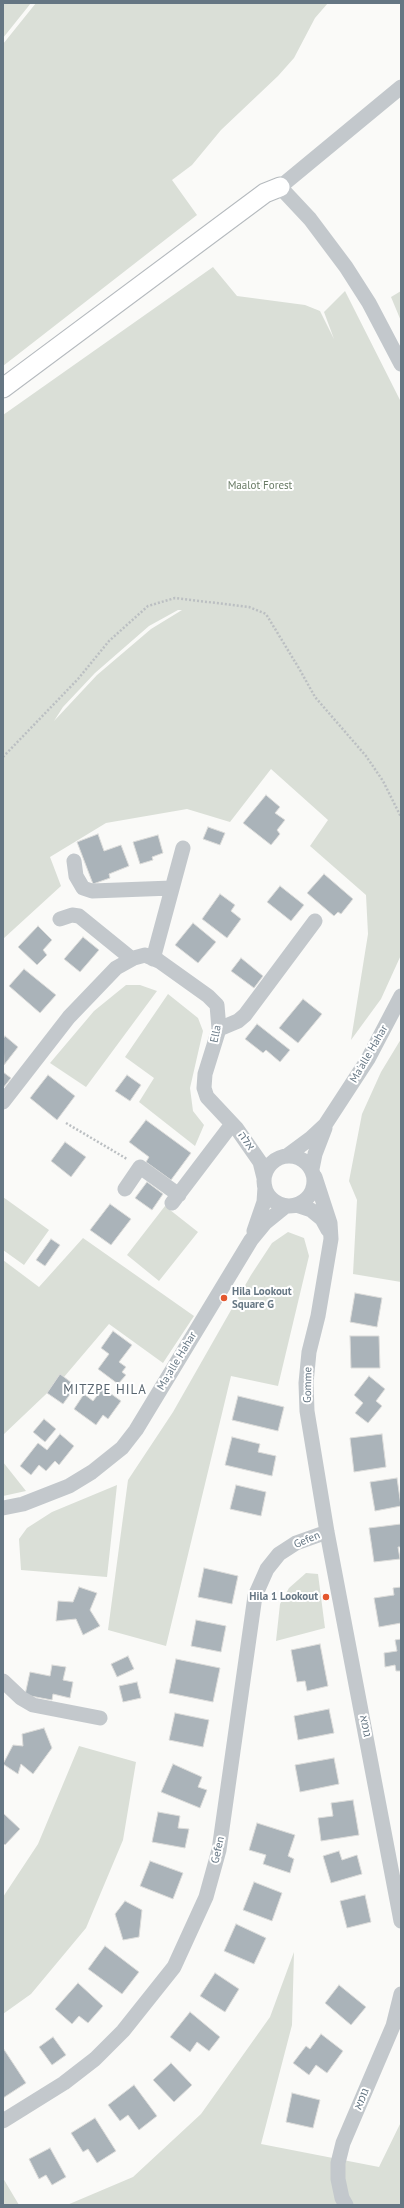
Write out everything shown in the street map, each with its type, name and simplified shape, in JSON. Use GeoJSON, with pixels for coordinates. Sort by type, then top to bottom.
{"type":"FeatureCollection","features":[{"type":"Feature","properties":{"kind":"main road"},"geometry":{"type":"LineString","coordinates":[[3,388],[265,192],[280,187]]}},
{"type":"Feature","properties":{"kind":"street"},"geometry":{"type":"LineString","coordinates":[[401,87],[280,187],[310,219],[346,268],[369,303],[401,364]]}},
{"type":"Feature","properties":{"kind":"street"},"geometry":{"type":"LineString","coordinates":[[3,1102],[69,1017],[116,968],[132,959],[145,955],[153,959],[183,848]]}},
{"type":"Feature","properties":{"kind":"street"},"geometry":{"type":"LineString","coordinates":[[74,862],[76,876],[83,888],[92,891],[172,888]]}},
{"type":"Feature","properties":{"kind":"street"},"geometry":{"type":"LineString","coordinates":[[60,919],[72,915],[79,916],[132,959]]}},
{"type":"Feature","properties":{"kind":"street"},"geometry":{"type":"LineString","coordinates":[[219,1028],[238,1021],[245,1015],[315,921]]}},
{"type":"Feature","properties":{"kind":"street","name":"Ella"},"geometry":{"type":"LineString","coordinates":[[153,959],[208,996],[217,1004],[219,1028],[205,1074],[204,1088],[207,1097],[234,1126]]}},
{"type":"Feature","properties":{"kind":"street","name":"Ma'alle Hahar"},"geometry":{"type":"LineString","coordinates":[[335,1110],[368,1059],[401,997]]}},
{"type":"Feature","properties":{"kind":"street"},"geometry":{"type":"LineString","coordinates":[[251,1240],[260,1218],[264,1182],[267,1170],[283,1156],[311,1138],[325,1125],[335,1110]]}},
{"type":"Feature","properties":{"kind":"street"},"geometry":{"type":"LineString","coordinates":[[251,1240],[265,1223],[291,1205],[304,1201],[310,1195],[314,1187],[313,1173],[321,1137],[335,1110]]}},
{"type":"Feature","properties":{"kind":"street"},"geometry":{"type":"LineString","coordinates":[[125,1189],[140,1166],[175,1199],[234,1126]]}},
{"type":"Feature","properties":{"kind":"street","name":"אלה"},"geometry":{"type":"LineString","coordinates":[[234,1126],[272,1155],[283,1156]]}},
{"type":"Feature","properties":{"kind":"street","name":"אלה"},"geometry":{"type":"LineString","coordinates":[[234,1126],[260,1162],[264,1182]]}},
{"type":"Feature","properties":{"kind":"street"},"geometry":{"type":"LineString","coordinates":[[283,1156],[296,1156],[306,1162],[313,1173]]}},
{"type":"Feature","properties":{"kind":"street","name":"Gomme"},"geometry":{"type":"LineString","coordinates":[[313,1173],[330,1223],[331,1238],[318,1316],[309,1352],[306,1383],[307,1411],[327,1532]]}},
{"type":"Feature","properties":{"kind":"street"},"geometry":{"type":"LineString","coordinates":[[264,1182],[271,1198],[278,1203],[311,1210],[322,1219],[331,1238]]}},
{"type":"Feature","properties":{"kind":"street","name":"Ma;alle Hahar"},"geometry":{"type":"LineString","coordinates":[[3,1508],[23,1504],[69,1486],[98,1468],[122,1448],[136,1430],[251,1240]]}},
{"type":"Feature","properties":{"kind":"street","name":"גומא"},"geometry":{"type":"LineString","coordinates":[[327,1532],[401,1921]]}},
{"type":"Feature","properties":{"kind":"street","name":"Gefen"},"geometry":{"type":"LineString","coordinates":[[3,2121],[64,2083],[95,2059],[123,2031],[174,1967],[206,1897],[219,1850],[255,1596],[267,1570],[279,1554],[296,1543],[327,1532]]}},
{"type":"Feature","properties":{"kind":"street"},"geometry":{"type":"LineString","coordinates":[[3,1681],[21,1698],[34,1705],[100,1718]]}},
{"type":"Feature","properties":{"kind":"street","name":"גומא"},"geometry":{"type":"LineString","coordinates":[[346,2205],[342,2198],[338,2179],[338,2163],[343,2143],[393,2026],[401,1994]]}},
{"type":"Feature","properties":{"kind":"path"},"geometry":{"type":"LineString","coordinates":[[3,757],[78,679],[109,641],[148,606],[175,598],[249,607],[266,614],[315,697],[366,756],[383,781],[401,817]]}},
{"type":"Feature","properties":{"kind":"path"},"geometry":{"type":"LineString","coordinates":[[66,1123],[140,1166]]}},
{"type":"Feature","properties":{"kind":"green space"},"geometry":{"type":"Polygon","coordinates":[[[3,3],[31,3],[3,38],[3,3]]]}},
{"type":"Feature","properties":{"kind":"green space"},"geometry":{"type":"Polygon","coordinates":[[[36,3],[328,3],[315,18],[294,58],[278,76],[221,130],[192,165],[172,180],[197,215],[3,366],[3,44],[36,3]]]}},
{"type":"Feature","properties":{"kind":"green space","name":"Maalot Forest"},"geometry":{"type":"Polygon","coordinates":[[[213,267],[237,296],[305,305],[320,311],[334,339],[324,312],[345,291],[401,402],[401,955],[381,999],[351,1040],[368,934],[366,895],[310,846],[328,820],[271,769],[230,822],[187,809],[106,823],[50,857],[61,886],[3,939],[3,415],[213,267]],[[178,610],[149,626],[95,673],[63,707],[54,721],[97,675],[151,629],[182,610],[178,610]]]}},
{"type":"Feature","properties":{"kind":"green space"},"geometry":{"type":"Polygon","coordinates":[[[401,291],[401,321],[391,297],[401,291]]]}},
{"type":"Feature","properties":{"kind":"green space"},"geometry":{"type":"Polygon","coordinates":[[[126,985],[140,985],[157,991],[86,1087],[50,1063],[94,1011],[126,985]]]}},
{"type":"Feature","properties":{"kind":"green space"},"geometry":{"type":"Polygon","coordinates":[[[168,994],[198,1018],[203,1031],[190,1088],[193,1111],[204,1125],[195,1146],[139,1102],[154,1078],[125,1057],[168,994]]]}},
{"type":"Feature","properties":{"kind":"green space"},"geometry":{"type":"Polygon","coordinates":[[[401,1039],[401,1282],[353,1274],[357,1200],[349,1181],[362,1114],[381,1072],[401,1039]]]}},
{"type":"Feature","properties":{"kind":"green space"},"geometry":{"type":"Polygon","coordinates":[[[3,1197],[49,1230],[24,1265],[3,1250],[3,1197]]]}},
{"type":"Feature","properties":{"kind":"green space"},"geometry":{"type":"Polygon","coordinates":[[[165,1206],[198,1232],[159,1281],[127,1255],[165,1206]]]}},
{"type":"Feature","properties":{"kind":"green space"},"geometry":{"type":"Polygon","coordinates":[[[288,1232],[304,1238],[309,1256],[278,1386],[231,1376],[166,1646],[108,1630],[128,1480],[173,1412],[251,1275],[272,1243],[288,1232]]]}},
{"type":"Feature","properties":{"kind":"green space"},"geometry":{"type":"Polygon","coordinates":[[[83,1238],[194,1316],[163,1363],[109,1324],[64,1377],[3,1435],[3,1260],[39,1287],[83,1238]]]}},
{"type":"Feature","properties":{"kind":"green space"},"geometry":{"type":"Polygon","coordinates":[[[3,1462],[26,1491],[3,1496],[3,1462]]]}},
{"type":"Feature","properties":{"kind":"green space"},"geometry":{"type":"Polygon","coordinates":[[[117,1485],[107,1577],[21,1570],[19,1539],[27,1528],[52,1512],[117,1485]]]}},
{"type":"Feature","properties":{"kind":"green space"},"geometry":{"type":"Polygon","coordinates":[[[306,1573],[318,1574],[325,1628],[276,1641],[280,1604],[289,1588],[306,1573]]]}},
{"type":"Feature","properties":{"kind":"green space"},"geometry":{"type":"Polygon","coordinates":[[[79,1746],[136,1762],[123,1840],[86,1928],[31,1994],[3,2014],[3,1897],[38,1844],[79,1746]]]}},
{"type":"Feature","properties":{"kind":"green space"},"geometry":{"type":"Polygon","coordinates":[[[294,1952],[292,2025],[261,2144],[379,2167],[401,2122],[401,2205],[67,2205],[133,2177],[201,2114],[270,2017],[294,1952]]]}},
{"type":"Feature","properties":{"kind":"green space"},"geometry":{"type":"Polygon","coordinates":[[[3,2178],[19,2205],[3,2205],[3,2178]]]}},
{"type":"Feature","properties":{"kind":"building"},"geometry":{"type":"Polygon","coordinates":[[[266,795],[280,807],[275,813],[285,820],[277,830],[280,834],[271,845],[243,823],[266,795]]]}},
{"type":"Feature","properties":{"kind":"building"},"geometry":{"type":"Polygon","coordinates":[[[208,827],[225,833],[220,845],[203,839],[208,827]]]}},
{"type":"Feature","properties":{"kind":"building"},"geometry":{"type":"Polygon","coordinates":[[[98,834],[104,851],[121,845],[129,866],[109,874],[110,878],[93,884],[77,842],[98,834]]]}},
{"type":"Feature","properties":{"kind":"building"},"geometry":{"type":"Polygon","coordinates":[[[158,835],[163,853],[152,857],[153,860],[140,864],[133,842],[158,835]]]}},
{"type":"Feature","properties":{"kind":"building"},"geometry":{"type":"Polygon","coordinates":[[[324,874],[353,899],[341,914],[338,912],[334,916],[307,893],[324,874]]]}},
{"type":"Feature","properties":{"kind":"building"},"geometry":{"type":"Polygon","coordinates":[[[280,886],[304,905],[291,921],[267,902],[280,886]]]}},
{"type":"Feature","properties":{"kind":"building"},"geometry":{"type":"Polygon","coordinates":[[[220,894],[235,905],[231,911],[241,919],[227,938],[202,919],[220,894]]]}},
{"type":"Feature","properties":{"kind":"building"},"geometry":{"type":"Polygon","coordinates":[[[193,923],[216,942],[198,963],[175,945],[193,923]]]}},
{"type":"Feature","properties":{"kind":"building"},"geometry":{"type":"Polygon","coordinates":[[[38,926],[52,940],[43,950],[47,955],[37,965],[18,947],[38,926]]]}},
{"type":"Feature","properties":{"kind":"building"},"geometry":{"type":"Polygon","coordinates":[[[83,937],[99,950],[80,972],[64,959],[83,937]]]}},
{"type":"Feature","properties":{"kind":"building"},"geometry":{"type":"Polygon","coordinates":[[[241,958],[263,976],[254,988],[231,971],[241,958]]]}},
{"type":"Feature","properties":{"kind":"building"},"geometry":{"type":"Polygon","coordinates":[[[24,969],[56,995],[40,1013],[9,986],[24,969]]]}},
{"type":"Feature","properties":{"kind":"building"},"geometry":{"type":"Polygon","coordinates":[[[303,999],[322,1014],[298,1043],[279,1028],[303,999]]]}},
{"type":"Feature","properties":{"kind":"building"},"geometry":{"type":"Polygon","coordinates":[[[257,1024],[290,1050],[280,1062],[266,1050],[263,1053],[245,1039],[257,1024]]]}},
{"type":"Feature","properties":{"kind":"building"},"geometry":{"type":"Polygon","coordinates":[[[5,1036],[18,1047],[4,1065],[3,1039],[5,1036]]]}},
{"type":"Feature","properties":{"kind":"building"},"geometry":{"type":"Polygon","coordinates":[[[3,1072],[11,1078],[3,1088],[3,1072]]]}},
{"type":"Feature","properties":{"kind":"building"},"geometry":{"type":"Polygon","coordinates":[[[48,1075],[75,1096],[57,1120],[30,1098],[48,1075]]]}},
{"type":"Feature","properties":{"kind":"building"},"geometry":{"type":"Polygon","coordinates":[[[127,1075],[141,1085],[130,1101],[115,1091],[127,1075]]]}},
{"type":"Feature","properties":{"kind":"building"},"geometry":{"type":"Polygon","coordinates":[[[146,1120],[191,1153],[171,1180],[146,1162],[149,1157],[129,1142],[146,1120]]]}},
{"type":"Feature","properties":{"kind":"building"},"geometry":{"type":"Polygon","coordinates":[[[65,1142],[86,1157],[71,1177],[51,1161],[65,1142]]]}},
{"type":"Feature","properties":{"kind":"building"},"geometry":{"type":"Polygon","coordinates":[[[147,1182],[163,1194],[152,1210],[135,1198],[147,1182]]]}},
{"type":"Feature","properties":{"kind":"building"},"geometry":{"type":"Polygon","coordinates":[[[110,1204],[131,1219],[111,1245],[90,1230],[110,1204]]]}},
{"type":"Feature","properties":{"kind":"building"},"geometry":{"type":"Polygon","coordinates":[[[51,1239],[60,1245],[45,1266],[36,1260],[51,1239]]]}},
{"type":"Feature","properties":{"kind":"building"},"geometry":{"type":"Polygon","coordinates":[[[355,1293],[382,1298],[377,1327],[350,1322],[355,1293]]]}},
{"type":"Feature","properties":{"kind":"building"},"geometry":{"type":"Polygon","coordinates":[[[113,1331],[132,1345],[119,1362],[126,1367],[122,1372],[126,1375],[118,1384],[98,1369],[109,1354],[101,1348],[113,1331]]]}},
{"type":"Feature","properties":{"kind":"building"},"geometry":{"type":"Polygon","coordinates":[[[350,1336],[379,1336],[380,1368],[351,1368],[350,1336]]]}},
{"type":"Feature","properties":{"kind":"building"},"geometry":{"type":"Polygon","coordinates":[[[60,1374],[76,1386],[63,1404],[47,1393],[60,1374]]]}},
{"type":"Feature","properties":{"kind":"building"},"geometry":{"type":"Polygon","coordinates":[[[369,1376],[385,1389],[376,1401],[382,1406],[368,1423],[355,1413],[363,1403],[354,1395],[369,1376]]]}},
{"type":"Feature","properties":{"kind":"building"},"geometry":{"type":"Polygon","coordinates":[[[103,1388],[121,1401],[108,1419],[103,1415],[96,1425],[74,1409],[84,1394],[93,1401],[103,1388]]]}},
{"type":"Feature","properties":{"kind":"building"},"geometry":{"type":"Polygon","coordinates":[[[238,1396],[284,1407],[278,1431],[232,1420],[238,1396]]]}},
{"type":"Feature","properties":{"kind":"building"},"geometry":{"type":"Polygon","coordinates":[[[44,1419],[56,1429],[45,1442],[33,1432],[44,1419]]]}},
{"type":"Feature","properties":{"kind":"building"},"geometry":{"type":"Polygon","coordinates":[[[60,1434],[74,1446],[59,1465],[55,1461],[46,1471],[39,1465],[31,1475],[20,1466],[38,1443],[47,1450],[60,1434]]]}},
{"type":"Feature","properties":{"kind":"building"},"geometry":{"type":"Polygon","coordinates":[[[382,1434],[386,1467],[354,1472],[350,1438],[382,1434]]]}},
{"type":"Feature","properties":{"kind":"building"},"geometry":{"type":"Polygon","coordinates":[[[232,1437],[260,1444],[258,1452],[276,1456],[272,1476],[225,1465],[232,1437]]]}},
{"type":"Feature","properties":{"kind":"building"},"geometry":{"type":"Polygon","coordinates":[[[397,1478],[401,1506],[375,1511],[370,1482],[397,1478]]]}},
{"type":"Feature","properties":{"kind":"building"},"geometry":{"type":"Polygon","coordinates":[[[236,1485],[266,1492],[261,1516],[230,1509],[236,1485]]]}},
{"type":"Feature","properties":{"kind":"building"},"geometry":{"type":"Polygon","coordinates":[[[401,1524],[401,1547],[398,1547],[400,1559],[374,1562],[369,1528],[401,1524]]]}},
{"type":"Feature","properties":{"kind":"building"},"geometry":{"type":"Polygon","coordinates":[[[204,1568],[238,1576],[232,1604],[198,1597],[204,1568]]]}},
{"type":"Feature","properties":{"kind":"building"},"geometry":{"type":"Polygon","coordinates":[[[79,1587],[97,1593],[90,1610],[100,1626],[83,1635],[76,1619],[56,1621],[58,1601],[73,1602],[79,1587]]]}},
{"type":"Feature","properties":{"kind":"building"},"geometry":{"type":"Polygon","coordinates":[[[401,1587],[401,1623],[379,1627],[374,1598],[394,1595],[393,1588],[401,1587]]]}},
{"type":"Feature","properties":{"kind":"building"},"geometry":{"type":"Polygon","coordinates":[[[196,1620],[226,1626],[221,1652],[191,1646],[196,1620]]]}},
{"type":"Feature","properties":{"kind":"building"},"geometry":{"type":"Polygon","coordinates":[[[401,1639],[401,1671],[396,1671],[395,1665],[385,1667],[384,1653],[397,1651],[395,1640],[401,1639]]]}},
{"type":"Feature","properties":{"kind":"building"},"geometry":{"type":"Polygon","coordinates":[[[320,1644],[328,1686],[307,1691],[305,1681],[297,1682],[291,1650],[320,1644]]]}},
{"type":"Feature","properties":{"kind":"building"},"geometry":{"type":"Polygon","coordinates":[[[128,1656],[134,1669],[117,1677],[111,1664],[128,1656]]]}},
{"type":"Feature","properties":{"kind":"building"},"geometry":{"type":"Polygon","coordinates":[[[176,1659],[220,1668],[213,1702],[169,1693],[176,1659]]]}},
{"type":"Feature","properties":{"kind":"building"},"geometry":{"type":"Polygon","coordinates":[[[52,1665],[66,1667],[63,1680],[73,1682],[70,1698],[53,1694],[52,1700],[25,1695],[30,1672],[50,1676],[52,1665]]]}},
{"type":"Feature","properties":{"kind":"building"},"geometry":{"type":"Polygon","coordinates":[[[137,1682],[141,1698],[123,1702],[119,1686],[137,1682]]]}},
{"type":"Feature","properties":{"kind":"building"},"geometry":{"type":"Polygon","coordinates":[[[329,1709],[334,1733],[298,1740],[294,1716],[329,1709]]]}},
{"type":"Feature","properties":{"kind":"building"},"geometry":{"type":"Polygon","coordinates":[[[175,1713],[209,1720],[203,1747],[169,1740],[175,1713]]]}},
{"type":"Feature","properties":{"kind":"building"},"geometry":{"type":"Polygon","coordinates":[[[44,1728],[52,1748],[33,1774],[21,1764],[18,1774],[3,1764],[13,1745],[23,1746],[22,1734],[44,1728]]]}},
{"type":"Feature","properties":{"kind":"building"},"geometry":{"type":"Polygon","coordinates":[[[334,1758],[339,1784],[300,1792],[295,1765],[334,1758]]]}},
{"type":"Feature","properties":{"kind":"building"},"geometry":{"type":"Polygon","coordinates":[[[173,1764],[202,1777],[198,1787],[207,1790],[200,1808],[161,1792],[173,1764]]]}},
{"type":"Feature","properties":{"kind":"building"},"geometry":{"type":"Polygon","coordinates":[[[353,1800],[359,1835],[321,1841],[318,1818],[333,1816],[331,1803],[353,1800]]]}},
{"type":"Feature","properties":{"kind":"building"},"geometry":{"type":"Polygon","coordinates":[[[158,1812],[180,1816],[178,1828],[189,1829],[185,1848],[152,1842],[158,1812]]]}},
{"type":"Feature","properties":{"kind":"building"},"geometry":{"type":"Polygon","coordinates":[[[3,1813],[20,1829],[5,1845],[3,1843],[3,1813]]]}},
{"type":"Feature","properties":{"kind":"building"},"geometry":{"type":"Polygon","coordinates":[[[257,1823],[295,1835],[288,1856],[294,1859],[290,1873],[263,1864],[266,1855],[249,1850],[257,1823]]]}},
{"type":"Feature","properties":{"kind":"building"},"geometry":{"type":"Polygon","coordinates":[[[339,1851],[342,1860],[357,1855],[362,1874],[331,1883],[323,1856],[339,1851]]]}},
{"type":"Feature","properties":{"kind":"building"},"geometry":{"type":"Polygon","coordinates":[[[150,1861],[183,1873],[173,1899],[140,1886],[150,1861]]]}},
{"type":"Feature","properties":{"kind":"building"},"geometry":{"type":"Polygon","coordinates":[[[254,1882],[282,1893],[272,1921],[243,1910],[254,1882]]]}},
{"type":"Feature","properties":{"kind":"building"},"geometry":{"type":"Polygon","coordinates":[[[365,1895],[371,1922],[347,1928],[340,1901],[365,1895]]]}},
{"type":"Feature","properties":{"kind":"building"},"geometry":{"type":"Polygon","coordinates":[[[125,1901],[142,1910],[139,1937],[123,1940],[115,1914],[125,1901]]]}},
{"type":"Feature","properties":{"kind":"building"},"geometry":{"type":"Polygon","coordinates":[[[236,1924],[266,1938],[254,1964],[224,1951],[236,1924]]]}},
{"type":"Feature","properties":{"kind":"building"},"geometry":{"type":"Polygon","coordinates":[[[105,1946],[139,1972],[122,1994],[88,1969],[105,1946]]]}},
{"type":"Feature","properties":{"kind":"building"},"geometry":{"type":"Polygon","coordinates":[[[215,1973],[239,1989],[225,2012],[200,1996],[215,1973]]]}},
{"type":"Feature","properties":{"kind":"building"},"geometry":{"type":"Polygon","coordinates":[[[78,1983],[103,2006],[88,2023],[79,2016],[72,2024],[55,2009],[78,1983]]]}},
{"type":"Feature","properties":{"kind":"building"},"geometry":{"type":"Polygon","coordinates":[[[339,1985],[366,2007],[351,2025],[325,2003],[339,1985]]]}},
{"type":"Feature","properties":{"kind":"building"},"geometry":{"type":"Polygon","coordinates":[[[190,2012],[220,2037],[209,2051],[197,2042],[190,2052],[170,2037],[190,2012]]]}},
{"type":"Feature","properties":{"kind":"building"},"geometry":{"type":"Polygon","coordinates":[[[321,2034],[343,2051],[327,2073],[316,2065],[309,2075],[293,2063],[306,2046],[310,2049],[321,2034]]]}},
{"type":"Feature","properties":{"kind":"building"},"geometry":{"type":"Polygon","coordinates":[[[53,2037],[66,2055],[52,2065],[39,2047],[53,2037]]]}},
{"type":"Feature","properties":{"kind":"building"},"geometry":{"type":"Polygon","coordinates":[[[3,2048],[26,2083],[3,2098],[3,2048]]]}},
{"type":"Feature","properties":{"kind":"building"},"geometry":{"type":"Polygon","coordinates":[[[171,2063],[192,2085],[174,2102],[153,2080],[171,2063]]]}},
{"type":"Feature","properties":{"kind":"building"},"geometry":{"type":"Polygon","coordinates":[[[134,2085],[157,2116],[139,2130],[128,2115],[120,2121],[108,2105],[134,2085]]]}},
{"type":"Feature","properties":{"kind":"building"},"geometry":{"type":"Polygon","coordinates":[[[292,2093],[320,2100],[313,2128],[286,2122],[292,2093]]]}},
{"type":"Feature","properties":{"kind":"building"},"geometry":{"type":"Polygon","coordinates":[[[95,2118],[116,2151],[97,2163],[88,2149],[83,2152],[71,2133],[95,2118]]]}},
{"type":"Feature","properties":{"kind":"building"},"geometry":{"type":"Polygon","coordinates":[[[50,2148],[66,2177],[52,2185],[46,2175],[39,2179],[29,2159],[50,2148]]]}},
{"type":"Feature","properties":{"kind":"place","name":"Hila Lookout Square G"},"geometry":{"type":"Point","coordinates":[224,1298]}},
{"type":"Feature","properties":{"kind":"place","name":"Hila 1 Lookout"},"geometry":{"type":"Point","coordinates":[326,1597]}},
{"type":"Feature","properties":{"kind":"district","name":"MITZPE HILA"},"geometry":{"type":"Point","coordinates":[105,1390]}}]}
